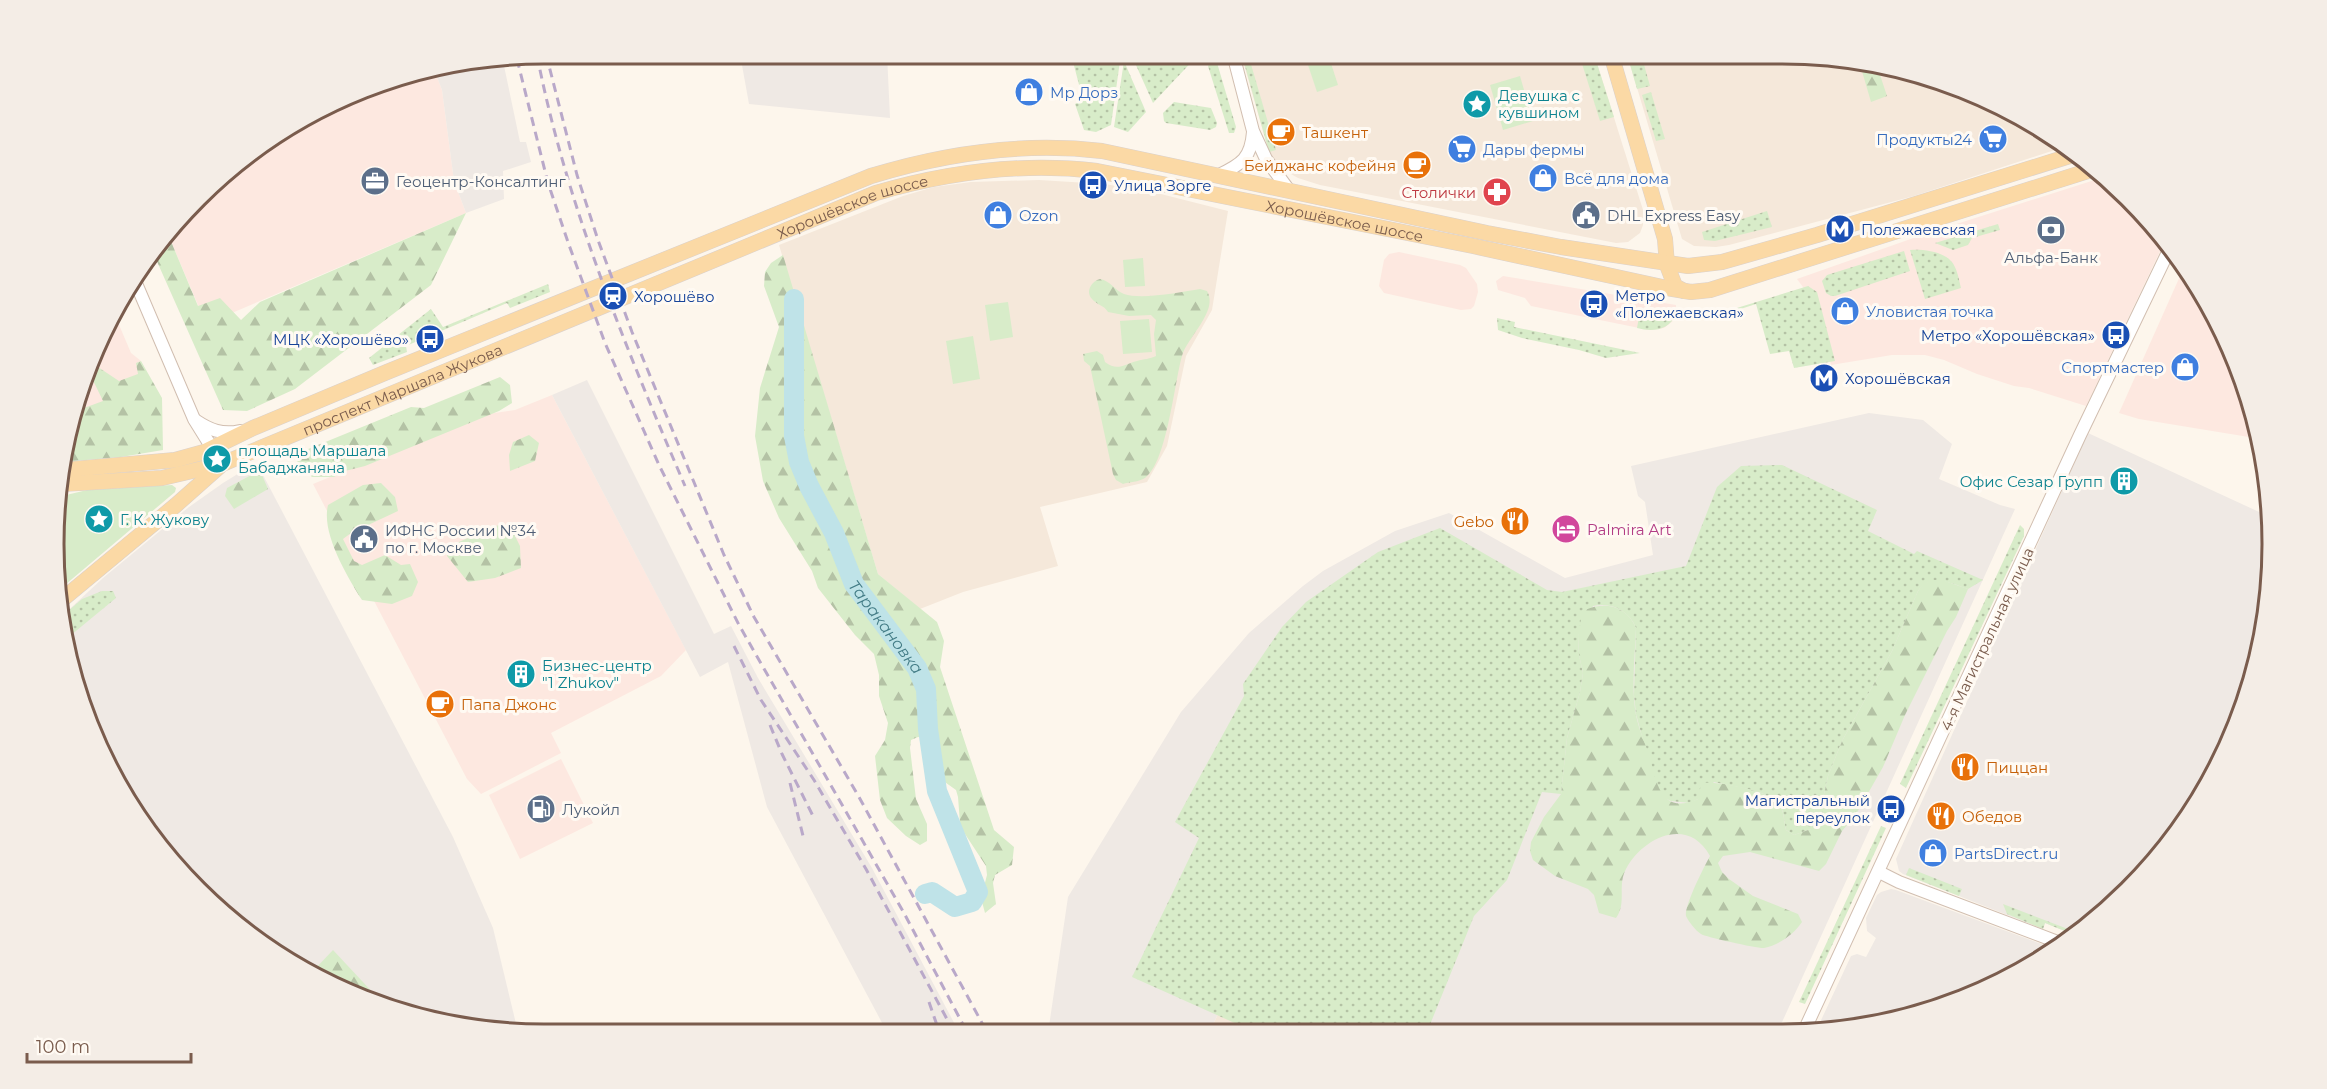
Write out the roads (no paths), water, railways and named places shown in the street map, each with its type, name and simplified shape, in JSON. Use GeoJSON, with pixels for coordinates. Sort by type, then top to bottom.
{"type":"FeatureCollection","features":[{"type":"Feature","properties":{"kind":"main road"},"geometry":{"type":"LineString","coordinates":[[1614,64],[1665,239],[1668,265],[1675,286],[1687,291]]}},
{"type":"Feature","properties":{"kind":"main road","name":"Хорошёвское шоссе"},"geometry":{"type":"LineString","coordinates":[[593,287],[871,176],[905,165],[968,153],[1033,147],[1102,150],[1486,233],[1668,265],[1700,266],[1827,232],[2066,157]]}},
{"type":"Feature","properties":{"kind":"main road","name":"Хорошёвское шоссе"},"geometry":{"type":"LineString","coordinates":[[599,306],[876,193],[958,173],[1041,167],[1085,169],[1154,181],[1687,291],[1710,290],[1732,284],[2085,172]]}},
{"type":"Feature","properties":{"kind":"main road"},"geometry":{"type":"LineString","coordinates":[[1633,280],[1656,281],[1665,274],[1668,265]]}},
{"type":"Feature","properties":{"kind":"main road","name":"проспект Маршала Жукова"},"geometry":{"type":"LineString","coordinates":[[71,469],[175,460],[212,449],[253,428],[593,287]]}},
{"type":"Feature","properties":{"kind":"main road","name":"проспект Маршала Жукова"},"geometry":{"type":"LineString","coordinates":[[69,484],[162,478],[222,464],[599,306]]}},
{"type":"Feature","properties":{"kind":"main road"},"geometry":{"type":"LineString","coordinates":[[176,505],[212,449]]}},
{"type":"Feature","properties":{"kind":"main road"},"geometry":{"type":"LineString","coordinates":[[68,595],[222,464]]}},
{"type":"Feature","properties":{"kind":"main road"},"geometry":{"type":"LineString","coordinates":[[162,478],[178,481],[181,484],[180,496],[176,505]]}},
{"type":"Feature","properties":{"kind":"street"},"geometry":{"type":"LineString","coordinates":[[1236,64],[1253,131],[1266,159],[1288,189]]}},
{"type":"Feature","properties":{"kind":"street"},"geometry":{"type":"LineString","coordinates":[[1219,175],[1241,163],[1248,155],[1253,131]]}},
{"type":"Feature","properties":{"kind":"street","name":"4-я Магистральная улица"},"geometry":{"type":"LineString","coordinates":[[1808,1023],[2080,435],[2166,256]]}},
{"type":"Feature","properties":{"kind":"street"},"geometry":{"type":"LineString","coordinates":[[139,288],[194,419],[222,464]]}},
{"type":"Feature","properties":{"kind":"street"},"geometry":{"type":"LineString","coordinates":[[194,419],[219,432],[230,433],[253,428]]}},
{"type":"Feature","properties":{"kind":"street"},"geometry":{"type":"LineString","coordinates":[[1879,872],[1899,882],[2054,941]]}},
{"type":"Feature","properties":{"kind":"waterway","name":"Таракановка"},"geometry":{"type":"LineString","coordinates":[[794,299],[794,436],[799,462],[834,533],[854,584],[917,668],[926,689],[928,729],[937,791],[978,892],[972,902],[955,907],[932,892],[925,894]]}},
{"type":"Feature","properties":{"kind":"railway"},"geometry":{"type":"LineString","coordinates":[[539,64],[564,166],[600,275],[685,486]]}},
{"type":"Feature","properties":{"kind":"railway"},"geometry":{"type":"LineString","coordinates":[[549,64],[577,175],[598,240],[632,332],[724,555],[754,617],[859,797],[983,1024]]}},
{"type":"Feature","properties":{"kind":"railway"},"geometry":{"type":"LineString","coordinates":[[519,66],[548,183],[569,245],[605,343],[659,465],[739,625],[904,913],[963,1024]]}},
{"type":"Feature","properties":{"kind":"railway"},"geometry":{"type":"LineString","coordinates":[[734,646],[761,700],[814,780],[866,869],[950,1024]]}},
{"type":"Feature","properties":{"kind":"railway"},"geometry":{"type":"LineString","coordinates":[[770,725],[814,818]]}},
{"type":"Feature","properties":{"kind":"railway"},"geometry":{"type":"LineString","coordinates":[[790,783],[804,840]]}},
{"type":"Feature","properties":{"kind":"railway"},"geometry":{"type":"LineString","coordinates":[[929,1002],[937,1024]]}},
{"type":"Feature","properties":{"kind":"place","name":"Мр Дорз"},"geometry":{"type":"Point","coordinates":[1029,92]}},
{"type":"Feature","properties":{"kind":"place","name":"Девушка с кувшином"},"geometry":{"type":"Point","coordinates":[1477,104]}},
{"type":"Feature","properties":{"kind":"place","name":"Ташкент"},"geometry":{"type":"Point","coordinates":[1281,132]}},
{"type":"Feature","properties":{"kind":"place","name":"Продукты24"},"geometry":{"type":"Point","coordinates":[1993,139]}},
{"type":"Feature","properties":{"kind":"place","name":"Дары фермы"},"geometry":{"type":"Point","coordinates":[1462,149]}},
{"type":"Feature","properties":{"kind":"place","name":"Бейджанс кофейня"},"geometry":{"type":"Point","coordinates":[1417,165]}},
{"type":"Feature","properties":{"kind":"place","name":"Всё для дома"},"geometry":{"type":"Point","coordinates":[1543,178]}},
{"type":"Feature","properties":{"kind":"place","name":"Геоцентр-Консалтинг"},"geometry":{"type":"Point","coordinates":[375,181]}},
{"type":"Feature","properties":{"kind":"place","name":"Улица Зорге"},"geometry":{"type":"Point","coordinates":[1093,185]}},
{"type":"Feature","properties":{"kind":"place","name":"Столички"},"geometry":{"type":"Point","coordinates":[1497,192]}},
{"type":"Feature","properties":{"kind":"place","name":"Ozon"},"geometry":{"type":"Point","coordinates":[998,215]}},
{"type":"Feature","properties":{"kind":"place","name":"DHL Express Easy"},"geometry":{"type":"Point","coordinates":[1586,215]}},
{"type":"Feature","properties":{"kind":"place","name":"Полежаевская"},"geometry":{"type":"Point","coordinates":[1840,229]}},
{"type":"Feature","properties":{"kind":"place","name":"Альфа-Банк"},"geometry":{"type":"Point","coordinates":[2051,230]}},
{"type":"Feature","properties":{"kind":"place","name":"Хорошёво"},"geometry":{"type":"Point","coordinates":[613,296]}},
{"type":"Feature","properties":{"kind":"place","name":"Метро «Полежаевская»"},"geometry":{"type":"Point","coordinates":[1594,304]}},
{"type":"Feature","properties":{"kind":"place","name":"Уловистая точка"},"geometry":{"type":"Point","coordinates":[1845,311]}},
{"type":"Feature","properties":{"kind":"place","name":"Метро «Хорошёвская»"},"geometry":{"type":"Point","coordinates":[2116,335]}},
{"type":"Feature","properties":{"kind":"place","name":"МЦК «Хорошёво»"},"geometry":{"type":"Point","coordinates":[430,339]}},
{"type":"Feature","properties":{"kind":"place","name":"Спортмастер"},"geometry":{"type":"Point","coordinates":[2185,367]}},
{"type":"Feature","properties":{"kind":"place","name":"Хорошёвская"},"geometry":{"type":"Point","coordinates":[1824,378]}},
{"type":"Feature","properties":{"kind":"place","name":"площадь Маршала Бабаджаняна"},"geometry":{"type":"Point","coordinates":[217,459]}},
{"type":"Feature","properties":{"kind":"place","name":"Офис Сезар Групп"},"geometry":{"type":"Point","coordinates":[2124,481]}},
{"type":"Feature","properties":{"kind":"place","name":"Г. К. Жукову"},"geometry":{"type":"Point","coordinates":[99,519]}},
{"type":"Feature","properties":{"kind":"place","name":"Gebo"},"geometry":{"type":"Point","coordinates":[1515,521]}},
{"type":"Feature","properties":{"kind":"place","name":"Palmira Art"},"geometry":{"type":"Point","coordinates":[1566,529]}},
{"type":"Feature","properties":{"kind":"place","name":"ИФНС России №34 по г. Москве"},"geometry":{"type":"Point","coordinates":[364,539]}},
{"type":"Feature","properties":{"kind":"place","name":"Бизнес-центр \"1 Zhukov\""},"geometry":{"type":"Point","coordinates":[521,674]}},
{"type":"Feature","properties":{"kind":"place","name":"Папа Джонс"},"geometry":{"type":"Point","coordinates":[440,704]}},
{"type":"Feature","properties":{"kind":"place","name":"Пиццан"},"geometry":{"type":"Point","coordinates":[1965,767]}},
{"type":"Feature","properties":{"kind":"place","name":"Лукойл"},"geometry":{"type":"Point","coordinates":[541,809]}},
{"type":"Feature","properties":{"kind":"place","name":"Магистральный переулок"},"geometry":{"type":"Point","coordinates":[1891,809]}},
{"type":"Feature","properties":{"kind":"place","name":"Обедов"},"geometry":{"type":"Point","coordinates":[1941,816]}},
{"type":"Feature","properties":{"kind":"place","name":"PartsDirect.ru"},"geometry":{"type":"Point","coordinates":[1933,853]}}]}
